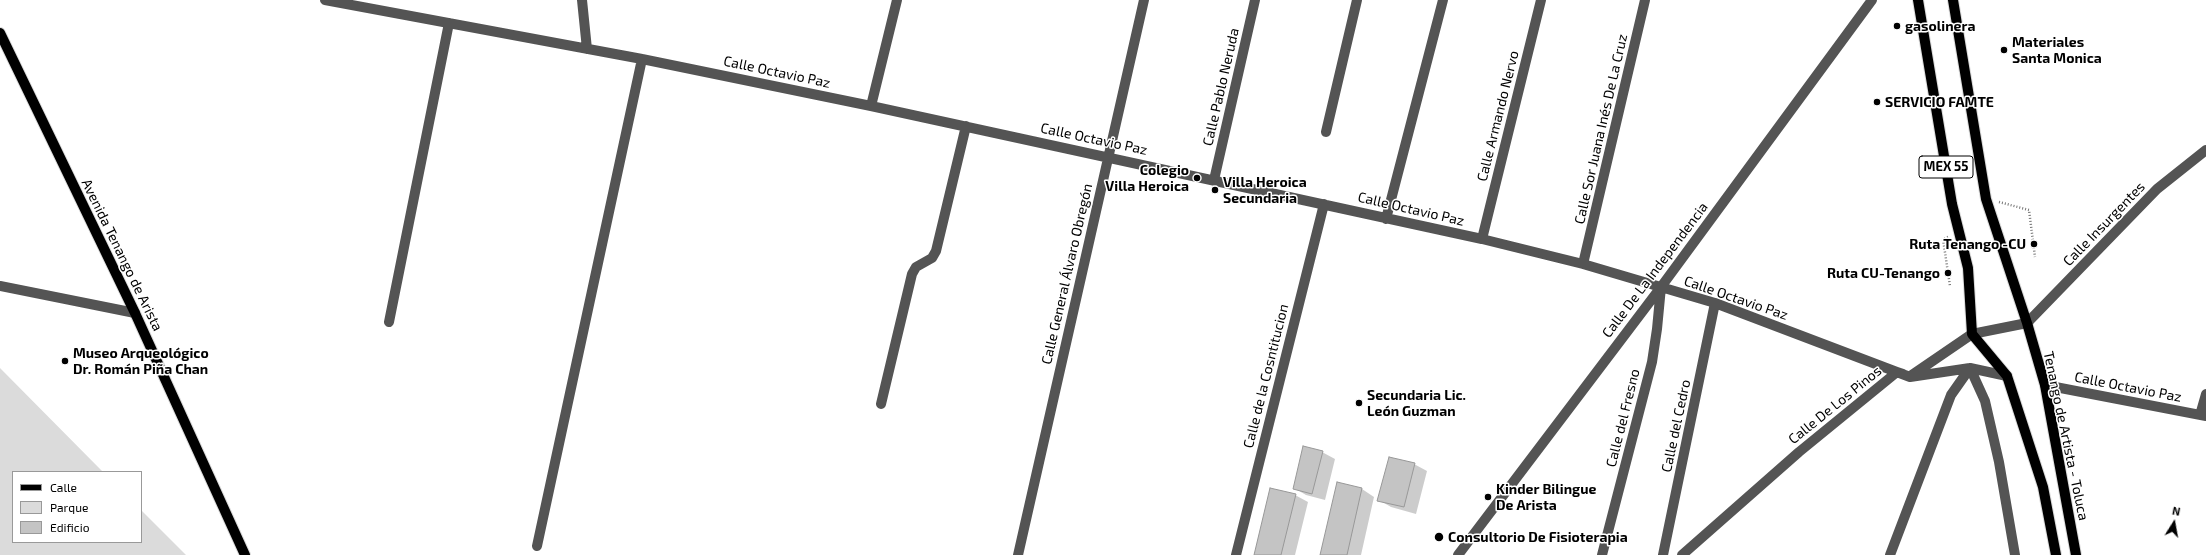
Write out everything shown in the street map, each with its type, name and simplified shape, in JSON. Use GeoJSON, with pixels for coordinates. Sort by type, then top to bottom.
{"type":"FeatureCollection","features":[{"type":"Feature","properties":{"kind":"main road","name":"MEX 55"},"geometry":{"type":"LineString","coordinates":[[1918,0],[1952,204],[1968,268],[1972,334]]}},
{"type":"Feature","properties":{"kind":"main road","name":"MEX 55"},"geometry":{"type":"LineString","coordinates":[[1953,0],[1986,199],[2027,323]]}},
{"type":"Feature","properties":{"kind":"main road","name":"Avenida Tenango de Arista"},"geometry":{"type":"LineString","coordinates":[[0,33],[135,313],[245,555]]}},
{"type":"Feature","properties":{"kind":"main road","name":"Tenango de Artista - Toluca"},"geometry":{"type":"LineString","coordinates":[[2027,323],[2045,385],[2076,555]]}},
{"type":"Feature","properties":{"kind":"main road"},"geometry":{"type":"LineString","coordinates":[[1972,334],[2007,376],[2043,487],[2056,555]]}},
{"type":"Feature","properties":{"kind":"street","name":"Calle Octavio Paz"},"geometry":{"type":"LineString","coordinates":[[325,0],[642,59],[871,106],[1482,239],[1583,264],[1715,303],[1910,377],[1970,368],[2007,376]]}},
{"type":"Feature","properties":{"kind":"street"},"geometry":{"type":"LineString","coordinates":[[582,0],[587,49]]}},
{"type":"Feature","properties":{"kind":"street"},"geometry":{"type":"LineString","coordinates":[[871,106],[897,0]]}},
{"type":"Feature","properties":{"kind":"street","name":"Calle General Álvaro Obregón"},"geometry":{"type":"LineString","coordinates":[[1018,555],[1144,0]]}},
{"type":"Feature","properties":{"kind":"street","name":"Calle Pablo Neruda"},"geometry":{"type":"LineString","coordinates":[[1214,180],[1255,0]]}},
{"type":"Feature","properties":{"kind":"street"},"geometry":{"type":"LineString","coordinates":[[1326,132],[1357,0]]}},
{"type":"Feature","properties":{"kind":"street"},"geometry":{"type":"LineString","coordinates":[[1386,219],[1443,0]]}},
{"type":"Feature","properties":{"kind":"street","name":"Calle Armando Nervo"},"geometry":{"type":"LineString","coordinates":[[1482,239],[1541,0]]}},
{"type":"Feature","properties":{"kind":"street","name":"Calle Sor Juana Inés De La Cruz"},"geometry":{"type":"LineString","coordinates":[[1583,264],[1645,0]]}},
{"type":"Feature","properties":{"kind":"street","name":"Calle De La Independencia"},"geometry":{"type":"LineString","coordinates":[[1458,555],[1661,287],[1872,0]]}},
{"type":"Feature","properties":{"kind":"street"},"geometry":{"type":"LineString","coordinates":[[389,322],[449,23]]}},
{"type":"Feature","properties":{"kind":"street"},"geometry":{"type":"LineString","coordinates":[[537,546],[642,59]]}},
{"type":"Feature","properties":{"kind":"street"},"geometry":{"type":"LineString","coordinates":[[881,404],[912,274],[916,267],[932,258],[936,251],[966,126]]}},
{"type":"Feature","properties":{"kind":"street","name":"Calle Insurgentes"},"geometry":{"type":"LineString","coordinates":[[2027,323],[2157,189],[2206,150]]}},
{"type":"Feature","properties":{"kind":"street","name":"Calle de la Cosntitucion"},"geometry":{"type":"LineString","coordinates":[[1236,555],[1324,204]]}},
{"type":"Feature","properties":{"kind":"street"},"geometry":{"type":"LineString","coordinates":[[0,286],[135,313]]}},
{"type":"Feature","properties":{"kind":"street","name":"Calle del Fresno"},"geometry":{"type":"LineString","coordinates":[[1602,555],[1652,362],[1658,329],[1661,287]]}},
{"type":"Feature","properties":{"kind":"street","name":"Calle del Cedro"},"geometry":{"type":"LineString","coordinates":[[1664,555],[1715,303]]}},
{"type":"Feature","properties":{"kind":"street"},"geometry":{"type":"LineString","coordinates":[[1910,377],[1972,334],[2027,323]]}},
{"type":"Feature","properties":{"kind":"street"},"geometry":{"type":"LineString","coordinates":[[1890,555],[1951,395],[1970,368]]}},
{"type":"Feature","properties":{"kind":"street"},"geometry":{"type":"LineString","coordinates":[[1970,368],[1985,401],[2015,555]]}},
{"type":"Feature","properties":{"kind":"street","name":"Calle De Los Pinos"},"geometry":{"type":"LineString","coordinates":[[1682,555],[1799,452],[1897,372],[1910,377]]}},
{"type":"Feature","properties":{"kind":"street","name":"Calle Octavio Paz"},"geometry":{"type":"LineString","coordinates":[[2045,385],[2203,415]]}},
{"type":"Feature","properties":{"kind":"street"},"geometry":{"type":"LineString","coordinates":[[2203,415],[2206,394]]}},
{"type":"Feature","properties":{"kind":"path"},"geometry":{"type":"LineString","coordinates":[[1986,199],[2029,210],[2036,257]]}},
{"type":"Feature","properties":{"kind":"path"},"geometry":{"type":"LineString","coordinates":[[1943,239],[1950,286]]}},
{"type":"Feature","properties":{"kind":"green space"},"geometry":{"type":"Polygon","coordinates":[[[0,368],[102,471],[12,471],[12,543],[142,543],[142,511],[186,555],[0,555],[0,368]]]}},
{"type":"Feature","properties":{"kind":"building"},"geometry":{"type":"Polygon","coordinates":[[[1303,446],[1323,451],[1312,494],[1293,489],[1303,446]]]}},
{"type":"Feature","properties":{"kind":"building"},"geometry":{"type":"Polygon","coordinates":[[[1389,457],[1415,463],[1404,507],[1377,501],[1389,457]]]}},
{"type":"Feature","properties":{"kind":"building"},"geometry":{"type":"Polygon","coordinates":[[[1337,482],[1362,488],[1347,555],[1320,555],[1337,482]]]}},
{"type":"Feature","properties":{"kind":"building"},"geometry":{"type":"Polygon","coordinates":[[[1270,488],[1296,494],[1281,555],[1254,555],[1270,488]]]}},
{"type":"Feature","properties":{"kind":"place","name":"gasolinera"},"geometry":{"type":"Point","coordinates":[1897,26]}},
{"type":"Feature","properties":{"kind":"place","name":"Materiales Santa Monica"},"geometry":{"type":"Point","coordinates":[2004,50]}},
{"type":"Feature","properties":{"kind":"place","name":"SERVICIO FAMTE"},"geometry":{"type":"Point","coordinates":[1877,102]}},
{"type":"Feature","properties":{"kind":"place","name":"Colegio Villa Heroica"},"geometry":{"type":"Point","coordinates":[1197,178]}},
{"type":"Feature","properties":{"kind":"place","name":"Villa Heroica Secundaria"},"geometry":{"type":"Point","coordinates":[1215,190]}},
{"type":"Feature","properties":{"kind":"place","name":"Ruta Tenango -CU"},"geometry":{"type":"Point","coordinates":[2034,244]}},
{"type":"Feature","properties":{"kind":"place","name":"Ruta CU-Tenango"},"geometry":{"type":"Point","coordinates":[1948,273]}},
{"type":"Feature","properties":{"kind":"place","name":"Museo Arqueológico Dr. Román Piña Chan"},"geometry":{"type":"Point","coordinates":[65,361]}},
{"type":"Feature","properties":{"kind":"place","name":"Secundaria Lic. León Guzman"},"geometry":{"type":"Point","coordinates":[1359,403]}},
{"type":"Feature","properties":{"kind":"place","name":"Kinder Bilingue De Arista"},"geometry":{"type":"Point","coordinates":[1488,497]}},
{"type":"Feature","properties":{"kind":"place","name":"Consultorio De Fisioterapia"},"geometry":{"type":"Point","coordinates":[1439,537]}}]}
